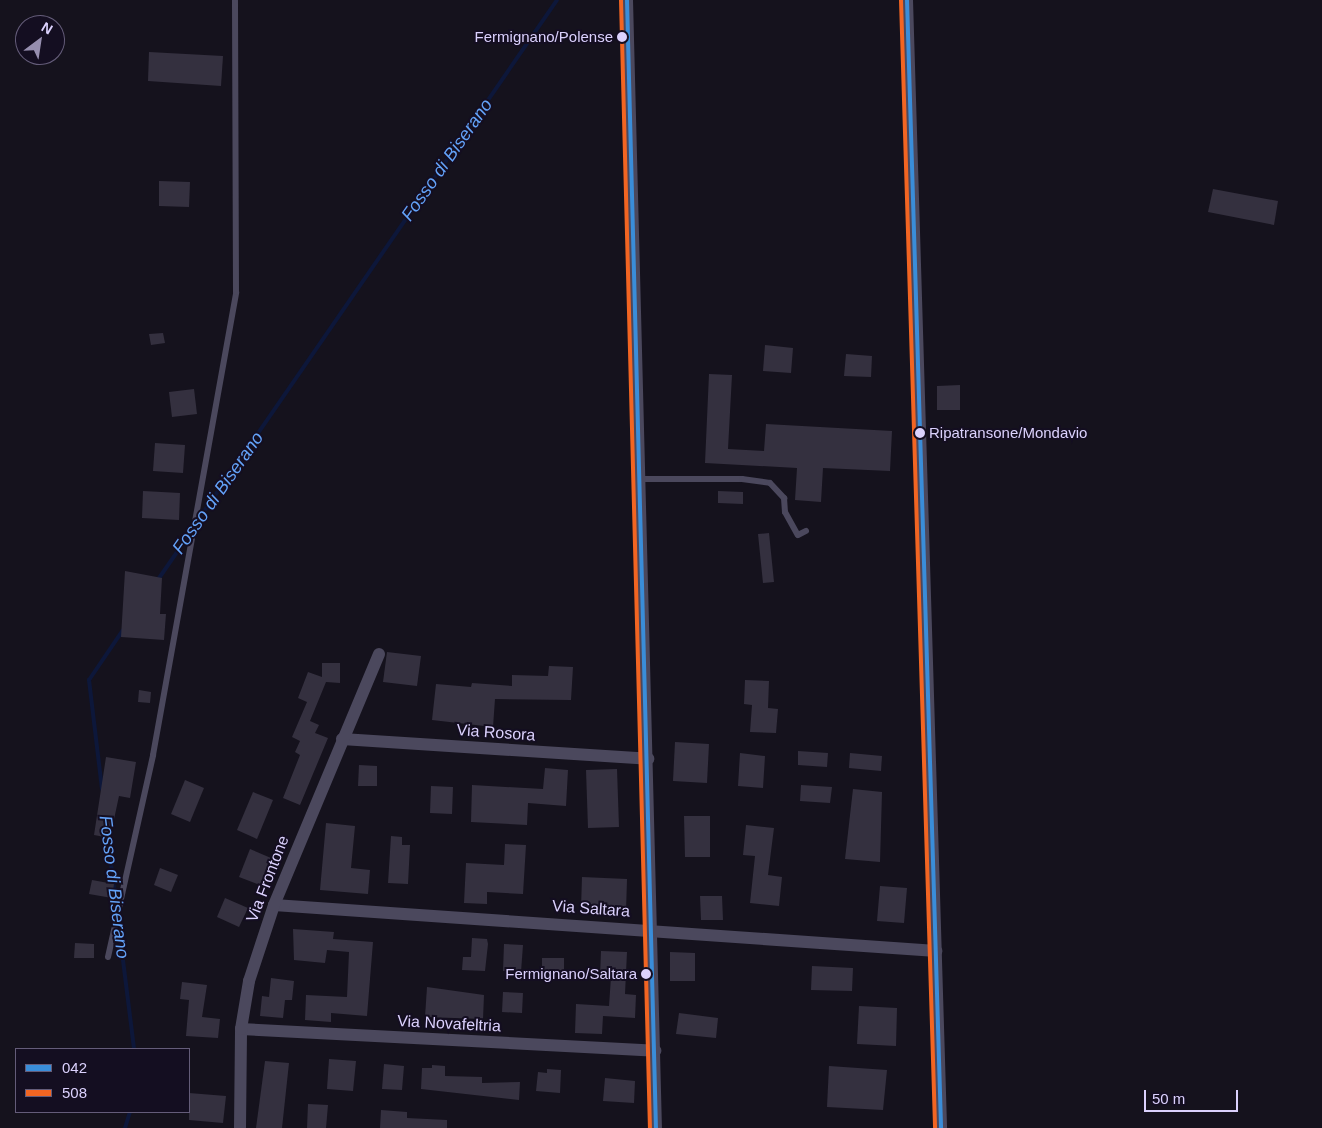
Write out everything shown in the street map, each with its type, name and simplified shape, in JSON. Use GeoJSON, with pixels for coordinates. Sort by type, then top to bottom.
{"type":"FeatureCollection","features":[{"type":"Feature","properties":{"kind":"street"},"geometry":{"type":"LineString","coordinates":[[627,0],[648,759],[649,929],[655,1052],[656,1128]]}},
{"type":"Feature","properties":{"kind":"street"},"geometry":{"type":"LineString","coordinates":[[907,0],[940,1128]]}},
{"type":"Feature","properties":{"kind":"street","name":"Via Frontone"},"geometry":{"type":"LineString","coordinates":[[240,1128],[241,1029],[249,981],[274,905],[342,738],[379,654]]}},
{"type":"Feature","properties":{"kind":"street","name":"Via Rosora"},"geometry":{"type":"LineString","coordinates":[[342,738],[648,759]]}},
{"type":"Feature","properties":{"kind":"street","name":"Via Saltara"},"geometry":{"type":"LineString","coordinates":[[274,905],[649,929],[936,951]]}},
{"type":"Feature","properties":{"kind":"street","name":"Via Novafeltria"},"geometry":{"type":"LineString","coordinates":[[241,1029],[655,1052]]}},
{"type":"Feature","properties":{"kind":"lane"},"geometry":{"type":"LineString","coordinates":[[108,956],[153,755],[236,292],[235,0]]}},
{"type":"Feature","properties":{"kind":"lane"},"geometry":{"type":"LineString","coordinates":[[640,478],[742,479],[770,483],[784,498],[785,512],[798,535],[806,531]]}},
{"type":"Feature","properties":{"kind":"building"},"geometry":{"type":"Polygon","coordinates":[[[149,52],[223,56],[221,86],[148,81],[149,52]]]}},
{"type":"Feature","properties":{"kind":"building"},"geometry":{"type":"Polygon","coordinates":[[[159,181],[190,182],[189,207],[159,206],[159,181]]]}},
{"type":"Feature","properties":{"kind":"building"},"geometry":{"type":"Polygon","coordinates":[[[1213,189],[1278,201],[1274,225],[1208,212],[1213,189]]]}},
{"type":"Feature","properties":{"kind":"building"},"geometry":{"type":"Polygon","coordinates":[[[163,333],[165,343],[151,345],[149,334],[163,333]]]}},
{"type":"Feature","properties":{"kind":"building"},"geometry":{"type":"Polygon","coordinates":[[[765,345],[793,348],[791,373],[763,371],[765,345]]]}},
{"type":"Feature","properties":{"kind":"building"},"geometry":{"type":"Polygon","coordinates":[[[846,354],[872,356],[871,377],[844,376],[846,354]]]}},
{"type":"Feature","properties":{"kind":"building"},"geometry":{"type":"Polygon","coordinates":[[[709,374],[732,375],[728,449],[764,451],[766,424],[892,431],[890,471],[823,468],[821,502],[795,500],[797,468],[705,463],[709,374]]]}},
{"type":"Feature","properties":{"kind":"building"},"geometry":{"type":"Polygon","coordinates":[[[960,385],[960,410],[937,410],[937,386],[960,385]]]}},
{"type":"Feature","properties":{"kind":"building"},"geometry":{"type":"Polygon","coordinates":[[[194,389],[197,414],[172,417],[169,392],[194,389]]]}},
{"type":"Feature","properties":{"kind":"building"},"geometry":{"type":"Polygon","coordinates":[[[155,443],[185,445],[183,473],[153,471],[155,443]]]}},
{"type":"Feature","properties":{"kind":"building"},"geometry":{"type":"Polygon","coordinates":[[[143,491],[180,493],[179,520],[142,518],[143,491]]]}},
{"type":"Feature","properties":{"kind":"building"},"geometry":{"type":"Polygon","coordinates":[[[718,491],[743,492],[743,504],[718,503],[718,491]]]}},
{"type":"Feature","properties":{"kind":"building"},"geometry":{"type":"Polygon","coordinates":[[[769,533],[774,582],[763,583],[758,534],[769,533]]]}},
{"type":"Feature","properties":{"kind":"building"},"geometry":{"type":"Polygon","coordinates":[[[125,571],[162,578],[160,614],[166,614],[164,640],[121,637],[125,571]]]}},
{"type":"Feature","properties":{"kind":"building"},"geometry":{"type":"Polygon","coordinates":[[[387,652],[421,656],[417,686],[383,682],[387,652]]]}},
{"type":"Feature","properties":{"kind":"building"},"geometry":{"type":"Polygon","coordinates":[[[322,663],[340,663],[340,683],[326,682],[310,721],[319,725],[315,733],[328,738],[300,805],[283,798],[300,755],[295,752],[300,741],[292,737],[307,702],[298,698],[308,672],[322,677],[322,663]]]}},
{"type":"Feature","properties":{"kind":"building"},"geometry":{"type":"Polygon","coordinates":[[[549,666],[573,667],[571,700],[495,699],[493,727],[432,720],[436,684],[471,687],[472,683],[512,686],[512,675],[548,676],[549,666]]]}},
{"type":"Feature","properties":{"kind":"building"},"geometry":{"type":"Polygon","coordinates":[[[745,680],[769,681],[768,708],[778,709],[776,733],[750,732],[752,705],[744,704],[745,680]]]}},
{"type":"Feature","properties":{"kind":"building"},"geometry":{"type":"Polygon","coordinates":[[[139,690],[151,692],[150,703],[138,702],[139,690]]]}},
{"type":"Feature","properties":{"kind":"building"},"geometry":{"type":"Polygon","coordinates":[[[675,742],[709,744],[707,783],[673,781],[675,742]]]}},
{"type":"Feature","properties":{"kind":"building"},"geometry":{"type":"Polygon","coordinates":[[[798,751],[828,753],[827,767],[798,765],[798,751]]]}},
{"type":"Feature","properties":{"kind":"building"},"geometry":{"type":"Polygon","coordinates":[[[740,753],[765,756],[763,788],[738,786],[740,753]]]}},
{"type":"Feature","properties":{"kind":"building"},"geometry":{"type":"Polygon","coordinates":[[[850,753],[882,756],[881,771],[849,768],[850,753]]]}},
{"type":"Feature","properties":{"kind":"building"},"geometry":{"type":"Polygon","coordinates":[[[106,757],[136,762],[130,798],[119,796],[110,838],[94,835],[106,757]]]}},
{"type":"Feature","properties":{"kind":"building"},"geometry":{"type":"Polygon","coordinates":[[[359,765],[377,766],[377,786],[358,786],[359,765]]]}},
{"type":"Feature","properties":{"kind":"building"},"geometry":{"type":"Polygon","coordinates":[[[545,768],[568,770],[566,806],[528,803],[527,825],[471,822],[472,785],[543,789],[545,768]]]}},
{"type":"Feature","properties":{"kind":"building"},"geometry":{"type":"Polygon","coordinates":[[[617,769],[619,827],[588,828],[586,770],[617,769]]]}},
{"type":"Feature","properties":{"kind":"building"},"geometry":{"type":"Polygon","coordinates":[[[185,780],[204,788],[190,822],[171,814],[185,780]]]}},
{"type":"Feature","properties":{"kind":"building"},"geometry":{"type":"Polygon","coordinates":[[[801,785],[832,787],[830,803],[800,801],[801,785]]]}},
{"type":"Feature","properties":{"kind":"building"},"geometry":{"type":"Polygon","coordinates":[[[431,786],[453,787],[452,814],[430,813],[431,786]]]}},
{"type":"Feature","properties":{"kind":"building"},"geometry":{"type":"Polygon","coordinates":[[[853,789],[882,792],[880,862],[845,859],[853,789]]]}},
{"type":"Feature","properties":{"kind":"building"},"geometry":{"type":"Polygon","coordinates":[[[253,792],[273,800],[257,839],[237,830],[253,792]]]}},
{"type":"Feature","properties":{"kind":"building"},"geometry":{"type":"Polygon","coordinates":[[[684,816],[710,816],[710,857],[685,857],[684,816]]]}},
{"type":"Feature","properties":{"kind":"building"},"geometry":{"type":"Polygon","coordinates":[[[326,823],[355,826],[351,868],[370,870],[368,894],[320,890],[326,823]]]}},
{"type":"Feature","properties":{"kind":"building"},"geometry":{"type":"Polygon","coordinates":[[[746,825],[774,828],[768,875],[782,877],[779,906],[750,903],[755,856],[743,855],[746,825]]]}},
{"type":"Feature","properties":{"kind":"building"},"geometry":{"type":"Polygon","coordinates":[[[391,836],[402,837],[402,845],[410,845],[408,884],[388,883],[391,836]]]}},
{"type":"Feature","properties":{"kind":"building"},"geometry":{"type":"Polygon","coordinates":[[[505,844],[526,845],[523,894],[487,892],[487,904],[464,903],[466,863],[504,865],[505,844]]]}},
{"type":"Feature","properties":{"kind":"building"},"geometry":{"type":"Polygon","coordinates":[[[250,849],[271,858],[260,885],[239,877],[250,849]]]}},
{"type":"Feature","properties":{"kind":"building"},"geometry":{"type":"Polygon","coordinates":[[[160,868],[178,875],[171,892],[154,885],[160,868]]]}},
{"type":"Feature","properties":{"kind":"building"},"geometry":{"type":"Polygon","coordinates":[[[582,877],[627,879],[626,911],[581,908],[582,877]]]}},
{"type":"Feature","properties":{"kind":"building"},"geometry":{"type":"Polygon","coordinates":[[[92,880],[114,884],[112,898],[89,894],[92,880]]]}},
{"type":"Feature","properties":{"kind":"building"},"geometry":{"type":"Polygon","coordinates":[[[880,886],[907,888],[904,923],[877,921],[880,886]]]}},
{"type":"Feature","properties":{"kind":"building"},"geometry":{"type":"Polygon","coordinates":[[[700,896],[722,896],[723,920],[701,920],[700,896]]]}},
{"type":"Feature","properties":{"kind":"building"},"geometry":{"type":"Polygon","coordinates":[[[225,898],[248,908],[239,927],[217,917],[225,898]]]}},
{"type":"Feature","properties":{"kind":"building"},"geometry":{"type":"Polygon","coordinates":[[[293,929],[334,932],[333,939],[373,942],[367,1016],[331,1013],[331,1022],[305,1020],[306,995],[347,997],[349,952],[327,950],[325,963],[294,960],[293,929]]]}},
{"type":"Feature","properties":{"kind":"building"},"geometry":{"type":"Polygon","coordinates":[[[472,938],[487,939],[485,971],[462,970],[463,957],[471,957],[472,938]]]}},
{"type":"Feature","properties":{"kind":"building"},"geometry":{"type":"Polygon","coordinates":[[[75,943],[94,944],[94,958],[74,958],[75,943]]]}},
{"type":"Feature","properties":{"kind":"building"},"geometry":{"type":"Polygon","coordinates":[[[504,944],[523,945],[521,972],[503,971],[504,944]]]}},
{"type":"Feature","properties":{"kind":"building"},"geometry":{"type":"Polygon","coordinates":[[[601,951],[627,952],[625,994],[636,995],[635,1018],[603,1016],[602,1034],[575,1033],[576,1004],[609,1006],[611,977],[600,976],[601,951]]]}},
{"type":"Feature","properties":{"kind":"building"},"geometry":{"type":"Polygon","coordinates":[[[670,952],[695,953],[695,981],[670,981],[670,952]]]}},
{"type":"Feature","properties":{"kind":"building"},"geometry":{"type":"Polygon","coordinates":[[[542,958],[564,958],[564,980],[542,980],[542,958]]]}},
{"type":"Feature","properties":{"kind":"building"},"geometry":{"type":"Polygon","coordinates":[[[812,966],[853,968],[852,991],[811,990],[812,966]]]}},
{"type":"Feature","properties":{"kind":"building"},"geometry":{"type":"Polygon","coordinates":[[[271,978],[294,981],[292,1000],[285,1000],[283,1018],[260,1016],[262,996],[269,997],[271,978]]]}},
{"type":"Feature","properties":{"kind":"building"},"geometry":{"type":"Polygon","coordinates":[[[182,982],[207,985],[202,1017],[220,1019],[218,1038],[186,1036],[189,1000],[180,999],[182,982]]]}},
{"type":"Feature","properties":{"kind":"building"},"geometry":{"type":"Polygon","coordinates":[[[427,987],[484,995],[483,1019],[425,1017],[427,987]]]}},
{"type":"Feature","properties":{"kind":"building"},"geometry":{"type":"Polygon","coordinates":[[[503,992],[523,993],[522,1013],[502,1012],[503,992]]]}},
{"type":"Feature","properties":{"kind":"building"},"geometry":{"type":"Polygon","coordinates":[[[859,1006],[897,1008],[896,1046],[857,1044],[859,1006]]]}},
{"type":"Feature","properties":{"kind":"building"},"geometry":{"type":"Polygon","coordinates":[[[679,1013],[718,1018],[716,1038],[676,1034],[679,1013]]]}},
{"type":"Feature","properties":{"kind":"building"},"geometry":{"type":"Polygon","coordinates":[[[329,1059],[356,1061],[353,1091],[327,1089],[329,1059]]]}},
{"type":"Feature","properties":{"kind":"building"},"geometry":{"type":"Polygon","coordinates":[[[265,1061],[289,1063],[282,1128],[256,1128],[265,1061]]]}},
{"type":"Feature","properties":{"kind":"building"},"geometry":{"type":"Polygon","coordinates":[[[384,1064],[404,1066],[402,1090],[382,1089],[384,1064]]]}},
{"type":"Feature","properties":{"kind":"building"},"geometry":{"type":"Polygon","coordinates":[[[432,1065],[445,1066],[445,1076],[482,1077],[482,1083],[520,1082],[519,1100],[421,1089],[422,1068],[432,1068],[432,1065]]]}},
{"type":"Feature","properties":{"kind":"building"},"geometry":{"type":"Polygon","coordinates":[[[829,1066],[887,1070],[883,1110],[827,1107],[829,1066]]]}},
{"type":"Feature","properties":{"kind":"building"},"geometry":{"type":"Polygon","coordinates":[[[547,1069],[561,1070],[560,1093],[536,1091],[538,1072],[547,1073],[547,1069]]]}},
{"type":"Feature","properties":{"kind":"building"},"geometry":{"type":"Polygon","coordinates":[[[605,1078],[635,1081],[634,1103],[603,1101],[605,1078]]]}},
{"type":"Feature","properties":{"kind":"building"},"geometry":{"type":"Polygon","coordinates":[[[190,1093],[226,1096],[223,1123],[189,1120],[190,1093]]]}},
{"type":"Feature","properties":{"kind":"building"},"geometry":{"type":"Polygon","coordinates":[[[308,1104],[328,1105],[326,1128],[307,1128],[308,1104]]]}},
{"type":"Feature","properties":{"kind":"building"},"geometry":{"type":"Polygon","coordinates":[[[381,1110],[407,1112],[407,1118],[447,1120],[447,1128],[380,1128],[381,1110]]]}},
{"type":"Feature","properties":{"kind":"waterway","name":"Fosso di Biserano"},"geometry":{"type":"LineString","coordinates":[[196,523],[557,0]]}},
{"type":"Feature","properties":{"kind":"waterway","name":"Fosso di Biserano"},"geometry":{"type":"LineString","coordinates":[[157,581],[193,529]]}},
{"type":"Feature","properties":{"kind":"waterway","name":"Fosso di Biserano"},"geometry":{"type":"LineString","coordinates":[[102,789],[89,680],[123,630]]}},
{"type":"Feature","properties":{"kind":"waterway","name":"Fosso di Biserano"},"geometry":{"type":"LineString","coordinates":[[107,833],[117,911]]}},
{"type":"Feature","properties":{"kind":"waterway","name":"Fosso di Biserano"},"geometry":{"type":"LineString","coordinates":[[118,920],[134,1048]]}},
{"type":"Feature","properties":{"kind":"waterway","name":"Fosso di Biserano"},"geometry":{"type":"LineString","coordinates":[[125,1128],[130,1113]]}},
{"type":"Feature","properties":{"kind":"transit line","name":"508"},"geometry":{"type":"LineString","coordinates":[[621,0],[650,1128]]}},
{"type":"Feature","properties":{"kind":"transit line","name":"042"},"geometry":{"type":"LineString","coordinates":[[627,0],[656,1128]]}},
{"type":"Feature","properties":{"kind":"transit line","name":"508"},"geometry":{"type":"LineString","coordinates":[[901,0],[935,1128]]}},
{"type":"Feature","properties":{"kind":"transit line","name":"042"},"geometry":{"type":"LineString","coordinates":[[907,0],[941,1128]]}},
{"type":"Feature","properties":{"kind":"place","name":"Fermignano/Polense"},"geometry":{"type":"Point","coordinates":[622,37]}},
{"type":"Feature","properties":{"kind":"place","name":"Ripatransone/Mondavio"},"geometry":{"type":"Point","coordinates":[920,433]}},
{"type":"Feature","properties":{"kind":"place","name":"Fermignano/Saltara"},"geometry":{"type":"Point","coordinates":[646,974]}}]}
